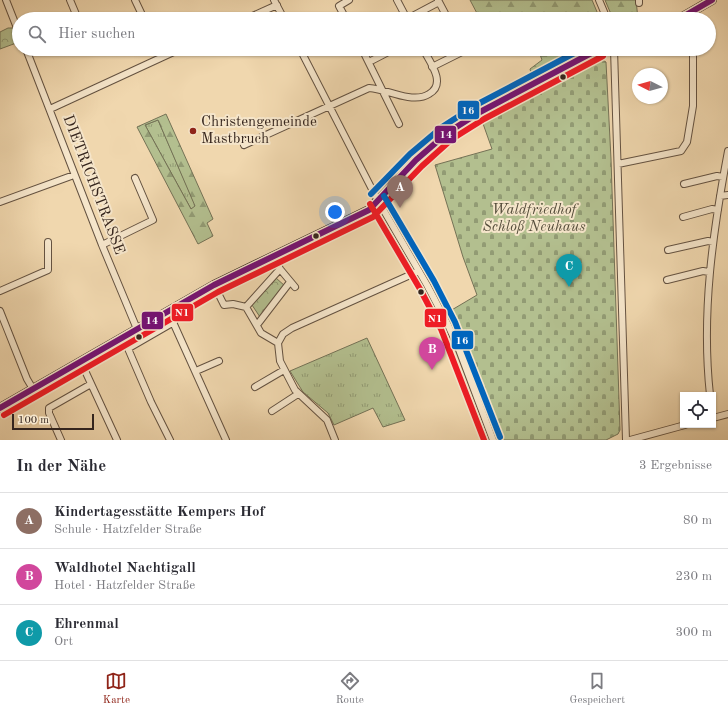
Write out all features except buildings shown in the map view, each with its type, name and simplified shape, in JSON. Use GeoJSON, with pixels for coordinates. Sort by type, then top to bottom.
{"type":"FeatureCollection","features":[{"type":"Feature","properties":{"kind":"main road"},"geometry":{"type":"LineString","coordinates":[[691,12],[712,0]]}},
{"type":"Feature","properties":{"kind":"main road"},"geometry":{"type":"LineString","coordinates":[[0,408],[214,285],[364,213],[431,147],[458,125],[586,56]]}},
{"type":"Feature","properties":{"kind":"street"},"geometry":{"type":"LineString","coordinates":[[6,0],[12,15]]}},
{"type":"Feature","properties":{"kind":"street"},"geometry":{"type":"LineString","coordinates":[[70,0],[75,12]]}},
{"type":"Feature","properties":{"kind":"street"},"geometry":{"type":"LineString","coordinates":[[135,0],[141,12]]}},
{"type":"Feature","properties":{"kind":"street"},"geometry":{"type":"LineString","coordinates":[[342,12],[339,6],[349,0]]}},
{"type":"Feature","properties":{"kind":"street"},"geometry":{"type":"LineString","coordinates":[[397,0],[403,12]]}},
{"type":"Feature","properties":{"kind":"street"},"geometry":{"type":"LineString","coordinates":[[599,0],[604,12]]}},
{"type":"Feature","properties":{"kind":"street"},"geometry":{"type":"LineString","coordinates":[[419,12],[439,1],[444,12]]}},
{"type":"Feature","properties":{"kind":"street"},"geometry":{"type":"LineString","coordinates":[[258,12],[275,2],[280,12]]}},
{"type":"Feature","properties":{"kind":"street","name":"DIETRICHSTRASSE"},"geometry":{"type":"LineString","coordinates":[[29,56],[50,108],[74,175],[137,329]]}},
{"type":"Feature","properties":{"kind":"street"},"geometry":{"type":"LineString","coordinates":[[304,56],[378,200],[419,271],[458,347],[493,440]]}},
{"type":"Feature","properties":{"kind":"street"},"geometry":{"type":"LineString","coordinates":[[366,56],[400,124]]}},
{"type":"Feature","properties":{"kind":"street"},"geometry":{"type":"LineString","coordinates":[[369,62],[379,56]]}},
{"type":"Feature","properties":{"kind":"street"},"geometry":{"type":"LineString","coordinates":[[244,145],[369,88],[382,89],[408,97],[423,97],[428,95],[434,91],[438,82],[427,56]]}},
{"type":"Feature","properties":{"kind":"street"},"geometry":{"type":"LineString","coordinates":[[432,66],[453,56]]}},
{"type":"Feature","properties":{"kind":"street"},"geometry":{"type":"LineString","coordinates":[[614,56],[626,440]]}},
{"type":"Feature","properties":{"kind":"street"},"geometry":{"type":"LineString","coordinates":[[618,164],[681,151],[684,148],[687,142],[693,106],[693,56]]}},
{"type":"Feature","properties":{"kind":"street"},"geometry":{"type":"LineString","coordinates":[[50,108],[161,57]]}},
{"type":"Feature","properties":{"kind":"street"},"geometry":{"type":"LineString","coordinates":[[710,392],[707,344],[709,272],[728,151]]}},
{"type":"Feature","properties":{"kind":"street"},"geometry":{"type":"LineString","coordinates":[[0,202],[74,175]]}},
{"type":"Feature","properties":{"kind":"street"},"geometry":{"type":"LineString","coordinates":[[684,184],[717,176],[723,177]]}},
{"type":"Feature","properties":{"kind":"street"},"geometry":{"type":"LineString","coordinates":[[102,245],[153,220],[135,178]]}},
{"type":"Feature","properties":{"kind":"street"},"geometry":{"type":"LineString","coordinates":[[720,196],[728,195]]}},
{"type":"Feature","properties":{"kind":"street"},"geometry":{"type":"LineString","coordinates":[[683,217],[712,209],[718,210]]}},
{"type":"Feature","properties":{"kind":"street"},"geometry":{"type":"LineString","coordinates":[[668,250],[708,241],[713,242]]}},
{"type":"Feature","properties":{"kind":"street"},"geometry":{"type":"LineString","coordinates":[[0,290],[48,270],[48,242]]}},
{"type":"Feature","properties":{"kind":"street"},"geometry":{"type":"LineString","coordinates":[[273,256],[280,269],[295,287]]}},
{"type":"Feature","properties":{"kind":"street"},"geometry":{"type":"LineString","coordinates":[[246,307],[280,269]]}},
{"type":"Feature","properties":{"kind":"street"},"geometry":{"type":"LineString","coordinates":[[335,440],[327,420],[298,394],[284,370],[278,352],[278,343],[283,334],[292,328],[419,271]]}},
{"type":"Feature","properties":{"kind":"street"},"geometry":{"type":"LineString","coordinates":[[667,280],[703,271],[709,272]]}},
{"type":"Feature","properties":{"kind":"street"},"geometry":{"type":"LineString","coordinates":[[257,325],[290,282]]}},
{"type":"Feature","properties":{"kind":"street"},"geometry":{"type":"LineString","coordinates":[[214,285],[224,305],[233,304],[246,307],[261,333],[278,343]]}},
{"type":"Feature","properties":{"kind":"street"},"geometry":{"type":"LineString","coordinates":[[0,311],[33,389]]}},
{"type":"Feature","properties":{"kind":"street"},"geometry":{"type":"LineString","coordinates":[[168,311],[226,440]]}},
{"type":"Feature","properties":{"kind":"street"},"geometry":{"type":"LineString","coordinates":[[129,348],[174,322]]}},
{"type":"Feature","properties":{"kind":"street"},"geometry":{"type":"LineString","coordinates":[[123,337],[151,402],[170,440]]}},
{"type":"Feature","properties":{"kind":"street"},"geometry":{"type":"LineString","coordinates":[[196,371],[219,361]]}},
{"type":"Feature","properties":{"kind":"street"},"geometry":{"type":"LineString","coordinates":[[80,362],[92,384],[117,440]]}},
{"type":"Feature","properties":{"kind":"street"},"geometry":{"type":"LineString","coordinates":[[255,387],[284,370]]}},
{"type":"Feature","properties":{"kind":"street"},"geometry":{"type":"LineString","coordinates":[[61,440],[48,413],[49,408],[92,384]]}},
{"type":"Feature","properties":{"kind":"street"},"geometry":{"type":"LineString","coordinates":[[272,411],[298,394]]}},
{"type":"Feature","properties":{"kind":"street"},"geometry":{"type":"LineString","coordinates":[[716,417],[728,414]]}},
{"type":"Feature","properties":{"kind":"street"},"geometry":{"type":"LineString","coordinates":[[630,440],[680,426]]}},
{"type":"Feature","properties":{"kind":"green space"},"geometry":{"type":"Polygon","coordinates":[[[470,0],[592,0],[597,12],[476,12],[470,0]]]}},
{"type":"Feature","properties":{"kind":"green space"},"geometry":{"type":"Polygon","coordinates":[[[605,0],[636,0],[637,12],[610,12],[605,0]]]}},
{"type":"Feature","properties":{"kind":"green space"},"geometry":{"type":"Polygon","coordinates":[[[8,28],[12,28],[12,45],[0,49],[0,32],[8,28]]]}},
{"type":"Feature","properties":{"kind":"green space"},"geometry":{"type":"Polygon","coordinates":[[[541,56],[566,56],[532,77],[530,69],[542,60],[541,56]]]}},
{"type":"Feature","properties":{"kind":"green space","name":"Waldfriedhof Schloß Neuhaus"},"geometry":{"type":"Polygon","coordinates":[[[599,58],[606,62],[611,159],[620,430],[618,434],[606,440],[500,440],[465,345],[450,311],[477,295],[463,257],[435,165],[492,149],[481,118],[599,58]]]}},
{"type":"Feature","properties":{"kind":"green space"},"geometry":{"type":"Polygon","coordinates":[[[166,114],[213,219],[207,223],[213,236],[198,244],[137,127],[166,114]],[[158,120],[145,125],[191,209],[195,206],[158,120]]]}},
{"type":"Feature","properties":{"kind":"green space"},"geometry":{"type":"Polygon","coordinates":[[[158,120],[196,207],[191,209],[145,125],[158,120]]]}},
{"type":"Feature","properties":{"kind":"green space"},"geometry":{"type":"Polygon","coordinates":[[[276,278],[285,286],[260,317],[252,305],[276,278]]]}},
{"type":"Feature","properties":{"kind":"green space"},"geometry":{"type":"Polygon","coordinates":[[[367,338],[405,420],[383,427],[373,408],[334,425],[328,413],[303,392],[290,371],[367,338]]]}},
{"type":"Feature","properties":{"kind":"transit line","name":"14"},"geometry":{"type":"LineString","coordinates":[[691,12],[712,0]]}},
{"type":"Feature","properties":{"kind":"transit line","name":"16"},"geometry":{"type":"LineString","coordinates":[[371,194],[410,154],[442,127],[476,105],[569,56]]}},
{"type":"Feature","properties":{"kind":"transit line","name":"14"},"geometry":{"type":"LineString","coordinates":[[0,408],[214,285],[369,210],[416,160],[447,133],[480,112],[586,56]]}},
{"type":"Feature","properties":{"kind":"transit line","name":"N1"},"geometry":{"type":"LineString","coordinates":[[4,415],[218,292],[373,217],[422,166],[452,139],[484,119],[603,56]]}},
{"type":"Feature","properties":{"kind":"transit line","name":"16"},"geometry":{"type":"LineString","coordinates":[[384,196],[434,281],[455,322],[500,437]]}},
{"type":"Feature","properties":{"kind":"transit line","name":"N1"},"geometry":{"type":"LineString","coordinates":[[370,204],[420,289],[441,329],[484,440]]}},
{"type":"Feature","properties":{"kind":"place","name":"Christengemeinde Mastbruch"},"geometry":{"type":"Point","coordinates":[193,131]}},
{"type":"Feature","properties":{"kind":"place","name":"Kindertagesstätte Kempers Hof"},"geometry":{"type":"Point","coordinates":[400,208]}},
{"type":"Feature","properties":{"kind":"place","name":"Ehrenmal"},"geometry":{"type":"Point","coordinates":[569,287]}},
{"type":"Feature","properties":{"kind":"place","name":"Waldhotel Nachtigall"},"geometry":{"type":"Point","coordinates":[432,370]}}]}
